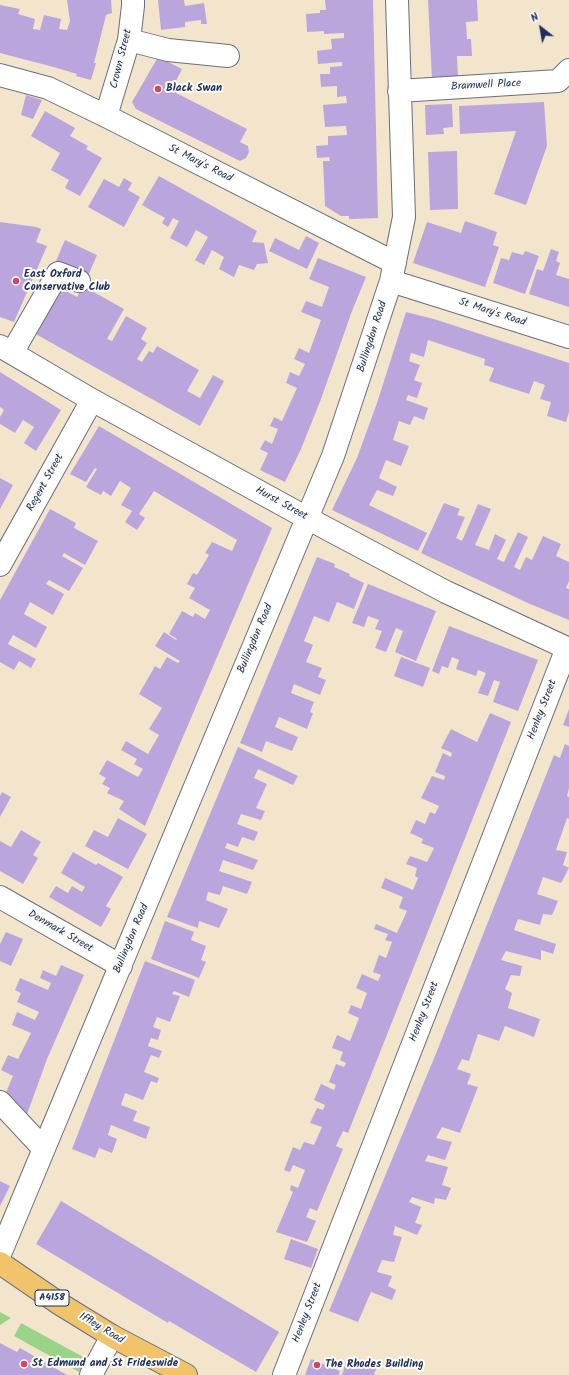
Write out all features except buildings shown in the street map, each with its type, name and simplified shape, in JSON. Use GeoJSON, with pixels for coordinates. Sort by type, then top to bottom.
{"type":"FeatureCollection","features":[{"type":"Feature","properties":{"kind":"main road","name":"Iffley Road"},"geometry":{"type":"LineString","coordinates":[[0,1263],[60,1304],[112,1336],[186,1375]]}},
{"type":"Feature","properties":{"kind":"street","name":"Crown Street"},"geometry":{"type":"LineString","coordinates":[[106,116],[129,40],[133,0]]}},
{"type":"Feature","properties":{"kind":"street","name":"Bullingdon Road"},"geometry":{"type":"LineString","coordinates":[[0,1254],[333,456],[393,272],[404,217],[397,0]]}},
{"type":"Feature","properties":{"kind":"street"},"geometry":{"type":"LineString","coordinates":[[129,40],[168,50],[228,56]]}},
{"type":"Feature","properties":{"kind":"street","name":"Bramwell Place"},"geometry":{"type":"LineString","coordinates":[[399,91],[558,82],[569,70]]}},
{"type":"Feature","properties":{"kind":"street","name":"St Mary's Road"},"geometry":{"type":"LineString","coordinates":[[0,75],[48,88],[106,116],[393,272],[569,337]]}},
{"type":"Feature","properties":{"kind":"street"},"geometry":{"type":"LineString","coordinates":[[6,349],[58,273],[79,281]]}},
{"type":"Feature","properties":{"kind":"street","name":"Hurst Street"},"geometry":{"type":"LineString","coordinates":[[6,349],[92,400],[307,518],[446,592],[568,649]]}},
{"type":"Feature","properties":{"kind":"street","name":"Regent Street"},"geometry":{"type":"LineString","coordinates":[[0,565],[92,400]]}},
{"type":"Feature","properties":{"kind":"street","name":"Henley Street"},"geometry":{"type":"LineString","coordinates":[[284,1375],[568,649]]}},
{"type":"Feature","properties":{"kind":"street","name":"Denmark Street"},"geometry":{"type":"LineString","coordinates":[[0,897],[121,966]]}},
{"type":"Feature","properties":{"kind":"street"},"geometry":{"type":"LineString","coordinates":[[0,1102],[44,1148]]}},
{"type":"Feature","properties":{"kind":"street"},"geometry":{"type":"LineString","coordinates":[[91,1375],[112,1336]]}},
{"type":"Feature","properties":{"kind":"green space"},"geometry":{"type":"Polygon","coordinates":[[[0,1312],[11,1318],[0,1325],[0,1312]]]}},
{"type":"Feature","properties":{"kind":"green space"},"geometry":{"type":"Polygon","coordinates":[[[21,1323],[87,1359],[79,1372],[14,1336],[21,1323]]]}},
{"type":"Feature","properties":{"kind":"place","name":"Black Swan"},"geometry":{"type":"Point","coordinates":[158,89]}},
{"type":"Feature","properties":{"kind":"place","name":"East Oxford Conservative Club"},"geometry":{"type":"Point","coordinates":[16,281]}},
{"type":"Feature","properties":{"kind":"place","name":"St Edmund and St Frideswide"},"geometry":{"type":"Point","coordinates":[24,1364]}},
{"type":"Feature","properties":{"kind":"place","name":"The Rhodes Building"},"geometry":{"type":"Point","coordinates":[317,1365]}}]}
